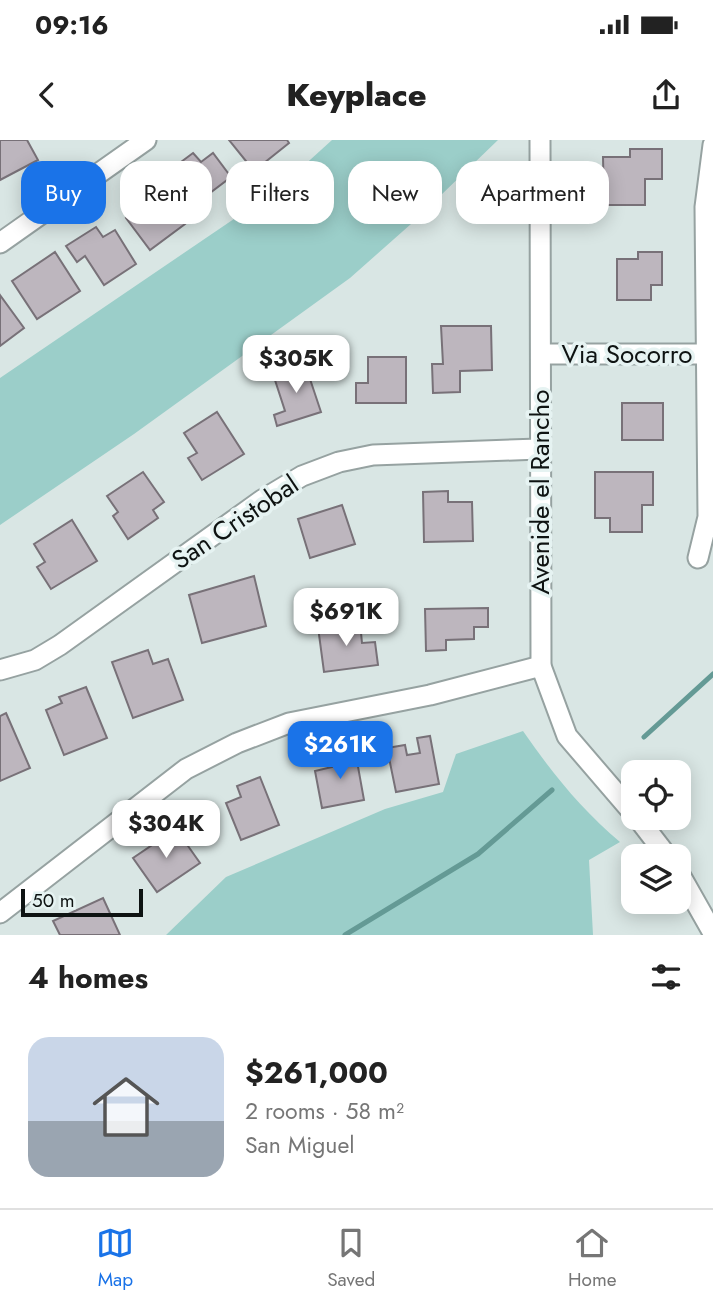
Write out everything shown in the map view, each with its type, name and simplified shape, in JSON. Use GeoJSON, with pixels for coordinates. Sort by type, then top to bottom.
{"type":"FeatureCollection","features":[{"type":"Feature","properties":{"kind":"street"},"geometry":{"type":"LineString","coordinates":[[0,243],[146,140]]}},
{"type":"Feature","properties":{"kind":"street","name":"Avenide el Rancho"},"geometry":{"type":"LineString","coordinates":[[540,140],[541,354],[538,449],[541,666],[567,736],[621,800]]}},
{"type":"Feature","properties":{"kind":"street"},"geometry":{"type":"LineString","coordinates":[[698,558],[708,517],[710,354],[705,207],[713,145]]}},
{"type":"Feature","properties":{"kind":"street","name":"Via Socorro"},"geometry":{"type":"LineString","coordinates":[[541,354],[710,354]]}},
{"type":"Feature","properties":{"kind":"street","name":"San Cristobal"},"geometry":{"type":"LineString","coordinates":[[0,670],[35,660],[60,645],[262,500],[302,476],[339,462],[373,455],[538,449]]}},
{"type":"Feature","properties":{"kind":"street"},"geometry":{"type":"LineString","coordinates":[[0,914],[186,769],[237,743],[289,723],[430,695],[541,666]]}},
{"type":"Feature","properties":{"kind":"street","name":"Avenide el Rancho"},"geometry":{"type":"LineString","coordinates":[[646,830],[657,844]]}},
{"type":"Feature","properties":{"kind":"street"},"geometry":{"type":"LineString","coordinates":[[691,894],[713,933]]}},
{"type":"Feature","properties":{"kind":"shaded area"},"geometry":{"type":"Polygon","coordinates":[[[332,140],[498,140],[476,161],[456,161],[456,181],[442,194],[442,161],[348,161],[348,224],[411,224],[350,278],[134,434],[0,525],[0,378],[227,224],[334,224],[334,161],[309,161],[332,140]]]}},
{"type":"Feature","properties":{"kind":"shaded area"},"geometry":{"type":"Polygon","coordinates":[[[523,731],[568,790],[592,817],[620,842],[589,860],[593,935],[166,935],[226,877],[385,809],[443,792],[456,754],[523,731]]]}},
{"type":"Feature","properties":{"kind":"building"},"geometry":{"type":"Polygon","coordinates":[[[0,140],[27,140],[38,160],[21,161],[21,169],[0,180],[0,140]]]}},
{"type":"Feature","properties":{"kind":"building"},"geometry":{"type":"Polygon","coordinates":[[[229,140],[287,140],[289,143],[266,161],[246,161],[229,140]]]}},
{"type":"Feature","properties":{"kind":"building"},"geometry":{"type":"Polygon","coordinates":[[[630,149],[662,149],[662,179],[645,179],[645,205],[609,205],[609,161],[603,161],[603,157],[630,157],[630,149]]]}},
{"type":"Feature","properties":{"kind":"building"},"geometry":{"type":"Polygon","coordinates":[[[193,153],[200,161],[182,161],[193,153]]]}},
{"type":"Feature","properties":{"kind":"building"},"geometry":{"type":"Polygon","coordinates":[[[213,153],[226,170],[226,181],[212,191],[212,161],[202,161],[213,153]]]}},
{"type":"Feature","properties":{"kind":"building"},"geometry":{"type":"Polygon","coordinates":[[[130,224],[185,224],[150,250],[130,224]]]}},
{"type":"Feature","properties":{"kind":"building"},"geometry":{"type":"Polygon","coordinates":[[[96,227],[103,237],[115,230],[136,264],[104,285],[85,256],[77,262],[66,246],[96,227]]]}},
{"type":"Feature","properties":{"kind":"building"},"geometry":{"type":"Polygon","coordinates":[[[55,252],[80,291],[37,319],[12,281],[55,252]]]}},
{"type":"Feature","properties":{"kind":"building"},"geometry":{"type":"Polygon","coordinates":[[[638,252],[662,252],[662,285],[651,285],[651,300],[617,300],[617,259],[638,259],[638,252]]]}},
{"type":"Feature","properties":{"kind":"building"},"geometry":{"type":"Polygon","coordinates":[[[0,295],[24,328],[0,346],[0,295]]]}},
{"type":"Feature","properties":{"kind":"building"},"geometry":{"type":"Polygon","coordinates":[[[441,326],[491,326],[492,370],[460,371],[460,392],[433,393],[432,364],[443,364],[441,326]]]}},
{"type":"Feature","properties":{"kind":"building"},"geometry":{"type":"Polygon","coordinates":[[[368,357],[406,357],[406,403],[356,403],[356,383],[368,383],[368,357]]]}},
{"type":"Feature","properties":{"kind":"building"},"geometry":{"type":"Polygon","coordinates":[[[305,364],[321,412],[277,426],[274,415],[285,411],[273,374],[305,364]]]}},
{"type":"Feature","properties":{"kind":"building"},"geometry":{"type":"Polygon","coordinates":[[[622,403],[663,403],[663,440],[622,440],[622,403]]]}},
{"type":"Feature","properties":{"kind":"building"},"geometry":{"type":"Polygon","coordinates":[[[217,412],[244,454],[202,480],[188,458],[197,453],[184,433],[217,412]]]}},
{"type":"Feature","properties":{"kind":"building"},"geometry":{"type":"Polygon","coordinates":[[[143,472],[164,502],[153,510],[158,518],[128,539],[113,516],[118,512],[107,496],[143,472]]]}},
{"type":"Feature","properties":{"kind":"building"},"geometry":{"type":"Polygon","coordinates":[[[595,472],[653,472],[653,505],[642,505],[642,532],[610,532],[610,518],[595,518],[595,472]]]}},
{"type":"Feature","properties":{"kind":"building"},"geometry":{"type":"Polygon","coordinates":[[[448,491],[448,502],[472,502],[473,541],[424,542],[423,492],[448,491]]]}},
{"type":"Feature","properties":{"kind":"building"},"geometry":{"type":"Polygon","coordinates":[[[342,505],[355,544],[310,558],[298,519],[342,505]]]}},
{"type":"Feature","properties":{"kind":"building"},"geometry":{"type":"Polygon","coordinates":[[[72,520],[97,561],[51,589],[37,567],[45,562],[34,544],[72,520]]]}},
{"type":"Feature","properties":{"kind":"building"},"geometry":{"type":"Polygon","coordinates":[[[254,576],[266,626],[202,643],[189,595],[254,576]]]}},
{"type":"Feature","properties":{"kind":"building"},"geometry":{"type":"Polygon","coordinates":[[[488,608],[488,627],[474,627],[474,639],[446,640],[446,650],[426,651],[425,609],[488,608]]]}},
{"type":"Feature","properties":{"kind":"building"},"geometry":{"type":"Polygon","coordinates":[[[360,622],[362,643],[375,642],[378,665],[324,672],[318,627],[360,622]]]}},
{"type":"Feature","properties":{"kind":"building"},"geometry":{"type":"Polygon","coordinates":[[[148,650],[153,664],[168,659],[183,700],[133,718],[112,662],[148,650]]]}},
{"type":"Feature","properties":{"kind":"building"},"geometry":{"type":"Polygon","coordinates":[[[86,687],[107,738],[64,755],[46,710],[62,703],[59,697],[86,687]]]}},
{"type":"Feature","properties":{"kind":"building"},"geometry":{"type":"Polygon","coordinates":[[[6,713],[30,768],[0,781],[0,716],[6,713]]]}},
{"type":"Feature","properties":{"kind":"building"},"geometry":{"type":"Polygon","coordinates":[[[430,736],[439,784],[396,792],[387,748],[405,745],[407,755],[420,753],[417,738],[430,736]]]}},
{"type":"Feature","properties":{"kind":"building"},"geometry":{"type":"Polygon","coordinates":[[[355,750],[364,800],[322,808],[315,771],[332,767],[329,755],[355,750]]]}},
{"type":"Feature","properties":{"kind":"building"},"geometry":{"type":"Polygon","coordinates":[[[260,777],[279,825],[241,840],[226,803],[241,797],[237,786],[260,777]]]}},
{"type":"Feature","properties":{"kind":"building"},"geometry":{"type":"Polygon","coordinates":[[[176,829],[200,863],[157,892],[133,858],[176,829]]]}},
{"type":"Feature","properties":{"kind":"building"},"geometry":{"type":"Polygon","coordinates":[[[103,898],[120,935],[60,935],[53,921],[103,898]]]}},
{"type":"Feature","properties":{"kind":"waterway"},"geometry":{"type":"LineString","coordinates":[[644,737],[713,674]]}},
{"type":"Feature","properties":{"kind":"waterway"},"geometry":{"type":"LineString","coordinates":[[345,935],[478,854],[552,790]]}}]}
